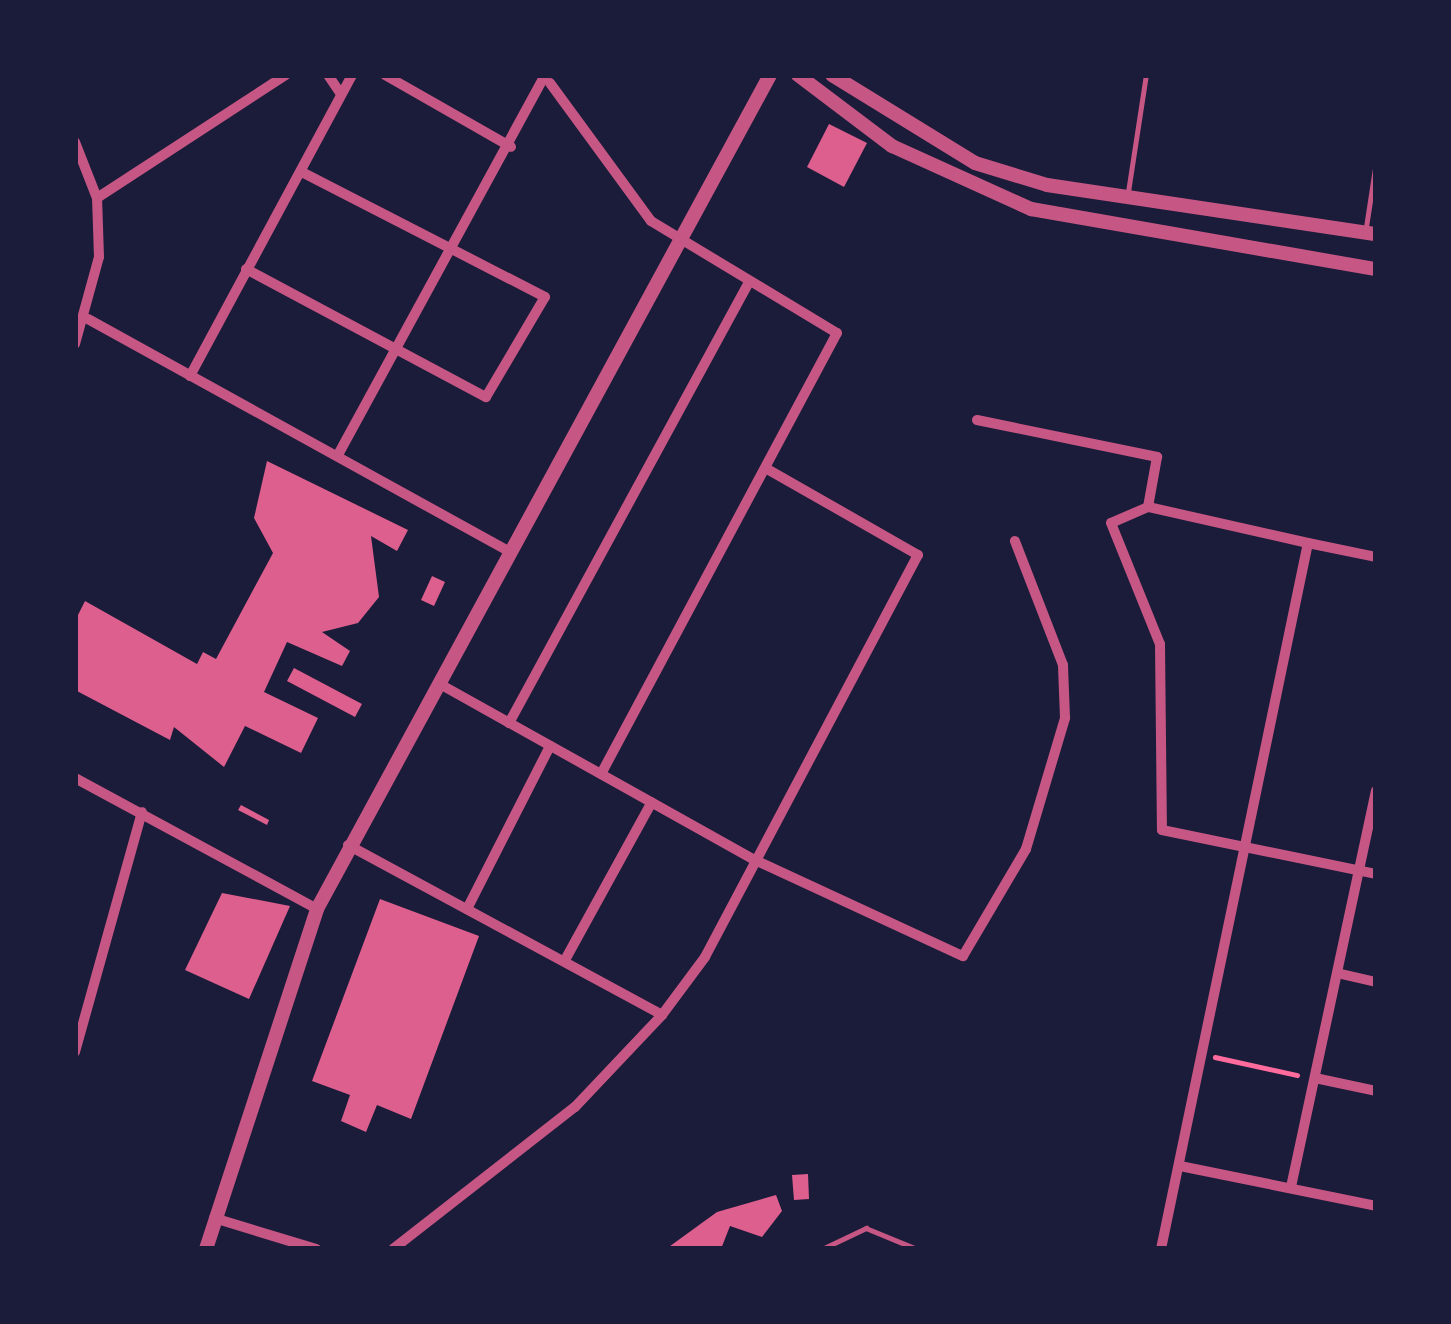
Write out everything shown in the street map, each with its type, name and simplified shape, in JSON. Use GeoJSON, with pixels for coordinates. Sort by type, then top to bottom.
{"type":"FeatureCollection","features":[{"type":"Feature","properties":{"kind":"street"},"geometry":{"type":"LineString","coordinates":[[98,198],[286,75]]}},
{"type":"Feature","properties":{"kind":"street"},"geometry":{"type":"LineString","coordinates":[[328,75],[341,94]]}},
{"type":"Feature","properties":{"kind":"street"},"geometry":{"type":"LineString","coordinates":[[190,376],[352,75]]}},
{"type":"Feature","properties":{"kind":"street"},"geometry":{"type":"LineString","coordinates":[[385,75],[511,147]]}},
{"type":"Feature","properties":{"kind":"street"},"geometry":{"type":"LineString","coordinates":[[206,1249],[317,909],[770,75]]}},
{"type":"Feature","properties":{"kind":"street"},"geometry":{"type":"LineString","coordinates":[[798,75],[892,146],[1031,209],[1376,269]]}},
{"type":"Feature","properties":{"kind":"street"},"geometry":{"type":"LineString","coordinates":[[832,75],[975,163],[1371,234]]}},
{"type":"Feature","properties":{"kind":"street"},"geometry":{"type":"LineString","coordinates":[[339,453],[548,79],[676,241],[837,333],[601,774]]}},
{"type":"Feature","properties":{"kind":"street"},"geometry":{"type":"LineString","coordinates":[[75,142],[98,198],[88,319],[75,344]]}},
{"type":"Feature","properties":{"kind":"street"},"geometry":{"type":"LineString","coordinates":[[246,269],[486,397],[545,297],[302,172]]}},
{"type":"Feature","properties":{"kind":"street"},"geometry":{"type":"LineString","coordinates":[[509,723],[749,282]]}},
{"type":"Feature","properties":{"kind":"street"},"geometry":{"type":"LineString","coordinates":[[88,319],[339,453],[509,551]]}},
{"type":"Feature","properties":{"kind":"street"},"geometry":{"type":"LineString","coordinates":[[977,420],[1157,457],[1148,507]]}},
{"type":"Feature","properties":{"kind":"street"},"geometry":{"type":"LineString","coordinates":[[393,1249],[575,1107],[662,1015],[757,862],[918,555],[767,469]]}},
{"type":"Feature","properties":{"kind":"street"},"geometry":{"type":"LineString","coordinates":[[1376,557],[1148,507],[1112,524],[1160,644],[1162,830],[1376,874]]}},
{"type":"Feature","properties":{"kind":"street"},"geometry":{"type":"LineString","coordinates":[[438,683],[757,862],[963,956],[1026,849],[1065,718],[1063,664],[1015,541]]}},
{"type":"Feature","properties":{"kind":"street"},"geometry":{"type":"LineString","coordinates":[[1161,1249],[1308,543]]}},
{"type":"Feature","properties":{"kind":"street"},"geometry":{"type":"LineString","coordinates":[[467,909],[550,746]]}},
{"type":"Feature","properties":{"kind":"street"},"geometry":{"type":"LineString","coordinates":[[75,778],[317,909]]}},
{"type":"Feature","properties":{"kind":"street"},"geometry":{"type":"LineString","coordinates":[[1291,1187],[1376,791]]}},
{"type":"Feature","properties":{"kind":"street"},"geometry":{"type":"LineString","coordinates":[[566,961],[652,802]]}},
{"type":"Feature","properties":{"kind":"street"},"geometry":{"type":"LineString","coordinates":[[75,1052],[142,812]]}},
{"type":"Feature","properties":{"kind":"street"},"geometry":{"type":"LineString","coordinates":[[348,845],[662,1015]]}},
{"type":"Feature","properties":{"kind":"street"},"geometry":{"type":"LineString","coordinates":[[1337,973],[1376,982]]}},
{"type":"Feature","properties":{"kind":"street"},"geometry":{"type":"LineString","coordinates":[[1315,1078],[1376,1091]]}},
{"type":"Feature","properties":{"kind":"street"},"geometry":{"type":"LineString","coordinates":[[1180,1166],[1376,1206]]}},
{"type":"Feature","properties":{"kind":"street"},"geometry":{"type":"LineString","coordinates":[[214,1218],[316,1249]]}},
{"type":"Feature","properties":{"kind":"lane"},"geometry":{"type":"LineString","coordinates":[[1128,191],[1146,75]]}},
{"type":"Feature","properties":{"kind":"lane"},"geometry":{"type":"LineString","coordinates":[[1371,234],[1376,162]]}},
{"type":"Feature","properties":{"kind":"lane"},"geometry":{"type":"LineString","coordinates":[[822,1249],[866,1228],[917,1249]]}},
{"type":"Feature","properties":{"kind":"path"},"geometry":{"type":"LineString","coordinates":[[1202,1054],[1315,1078]]}},
{"type":"Feature","properties":{"kind":"building"},"geometry":{"type":"Polygon","coordinates":[[[829,124],[867,143],[844,187],[807,167],[829,124]]]}},
{"type":"Feature","properties":{"kind":"building"},"geometry":{"type":"Polygon","coordinates":[[[267,461],[408,530],[397,551],[371,536],[379,597],[358,623],[322,632],[350,651],[342,666],[287,642],[264,692],[318,718],[301,753],[245,726],[224,767],[174,727],[170,740],[75,690],[75,621],[85,601],[197,664],[203,652],[216,659],[273,553],[254,518],[267,461]]]}},
{"type":"Feature","properties":{"kind":"building"},"geometry":{"type":"Polygon","coordinates":[[[432,576],[445,582],[434,606],[421,600],[432,576]]]}},
{"type":"Feature","properties":{"kind":"building"},"geometry":{"type":"Polygon","coordinates":[[[294,668],[362,704],[355,717],[287,681],[294,668]]]}},
{"type":"Feature","properties":{"kind":"building"},"geometry":{"type":"Polygon","coordinates":[[[241,805],[269,820],[267,825],[238,810],[241,805]]]}},
{"type":"Feature","properties":{"kind":"building"},"geometry":{"type":"Polygon","coordinates":[[[222,893],[290,906],[249,999],[185,970],[222,893]]]}},
{"type":"Feature","properties":{"kind":"building"},"geometry":{"type":"Polygon","coordinates":[[[380,899],[479,936],[411,1119],[377,1105],[366,1132],[341,1121],[350,1095],[312,1081],[380,899]]]}},
{"type":"Feature","properties":{"kind":"building"},"geometry":{"type":"Polygon","coordinates":[[[808,1174],[809,1199],[794,1200],[792,1175],[808,1174]]]}},
{"type":"Feature","properties":{"kind":"building"},"geometry":{"type":"Polygon","coordinates":[[[776,1195],[782,1211],[762,1237],[730,1226],[721,1249],[666,1249],[717,1212],[776,1195]]]}}]}
